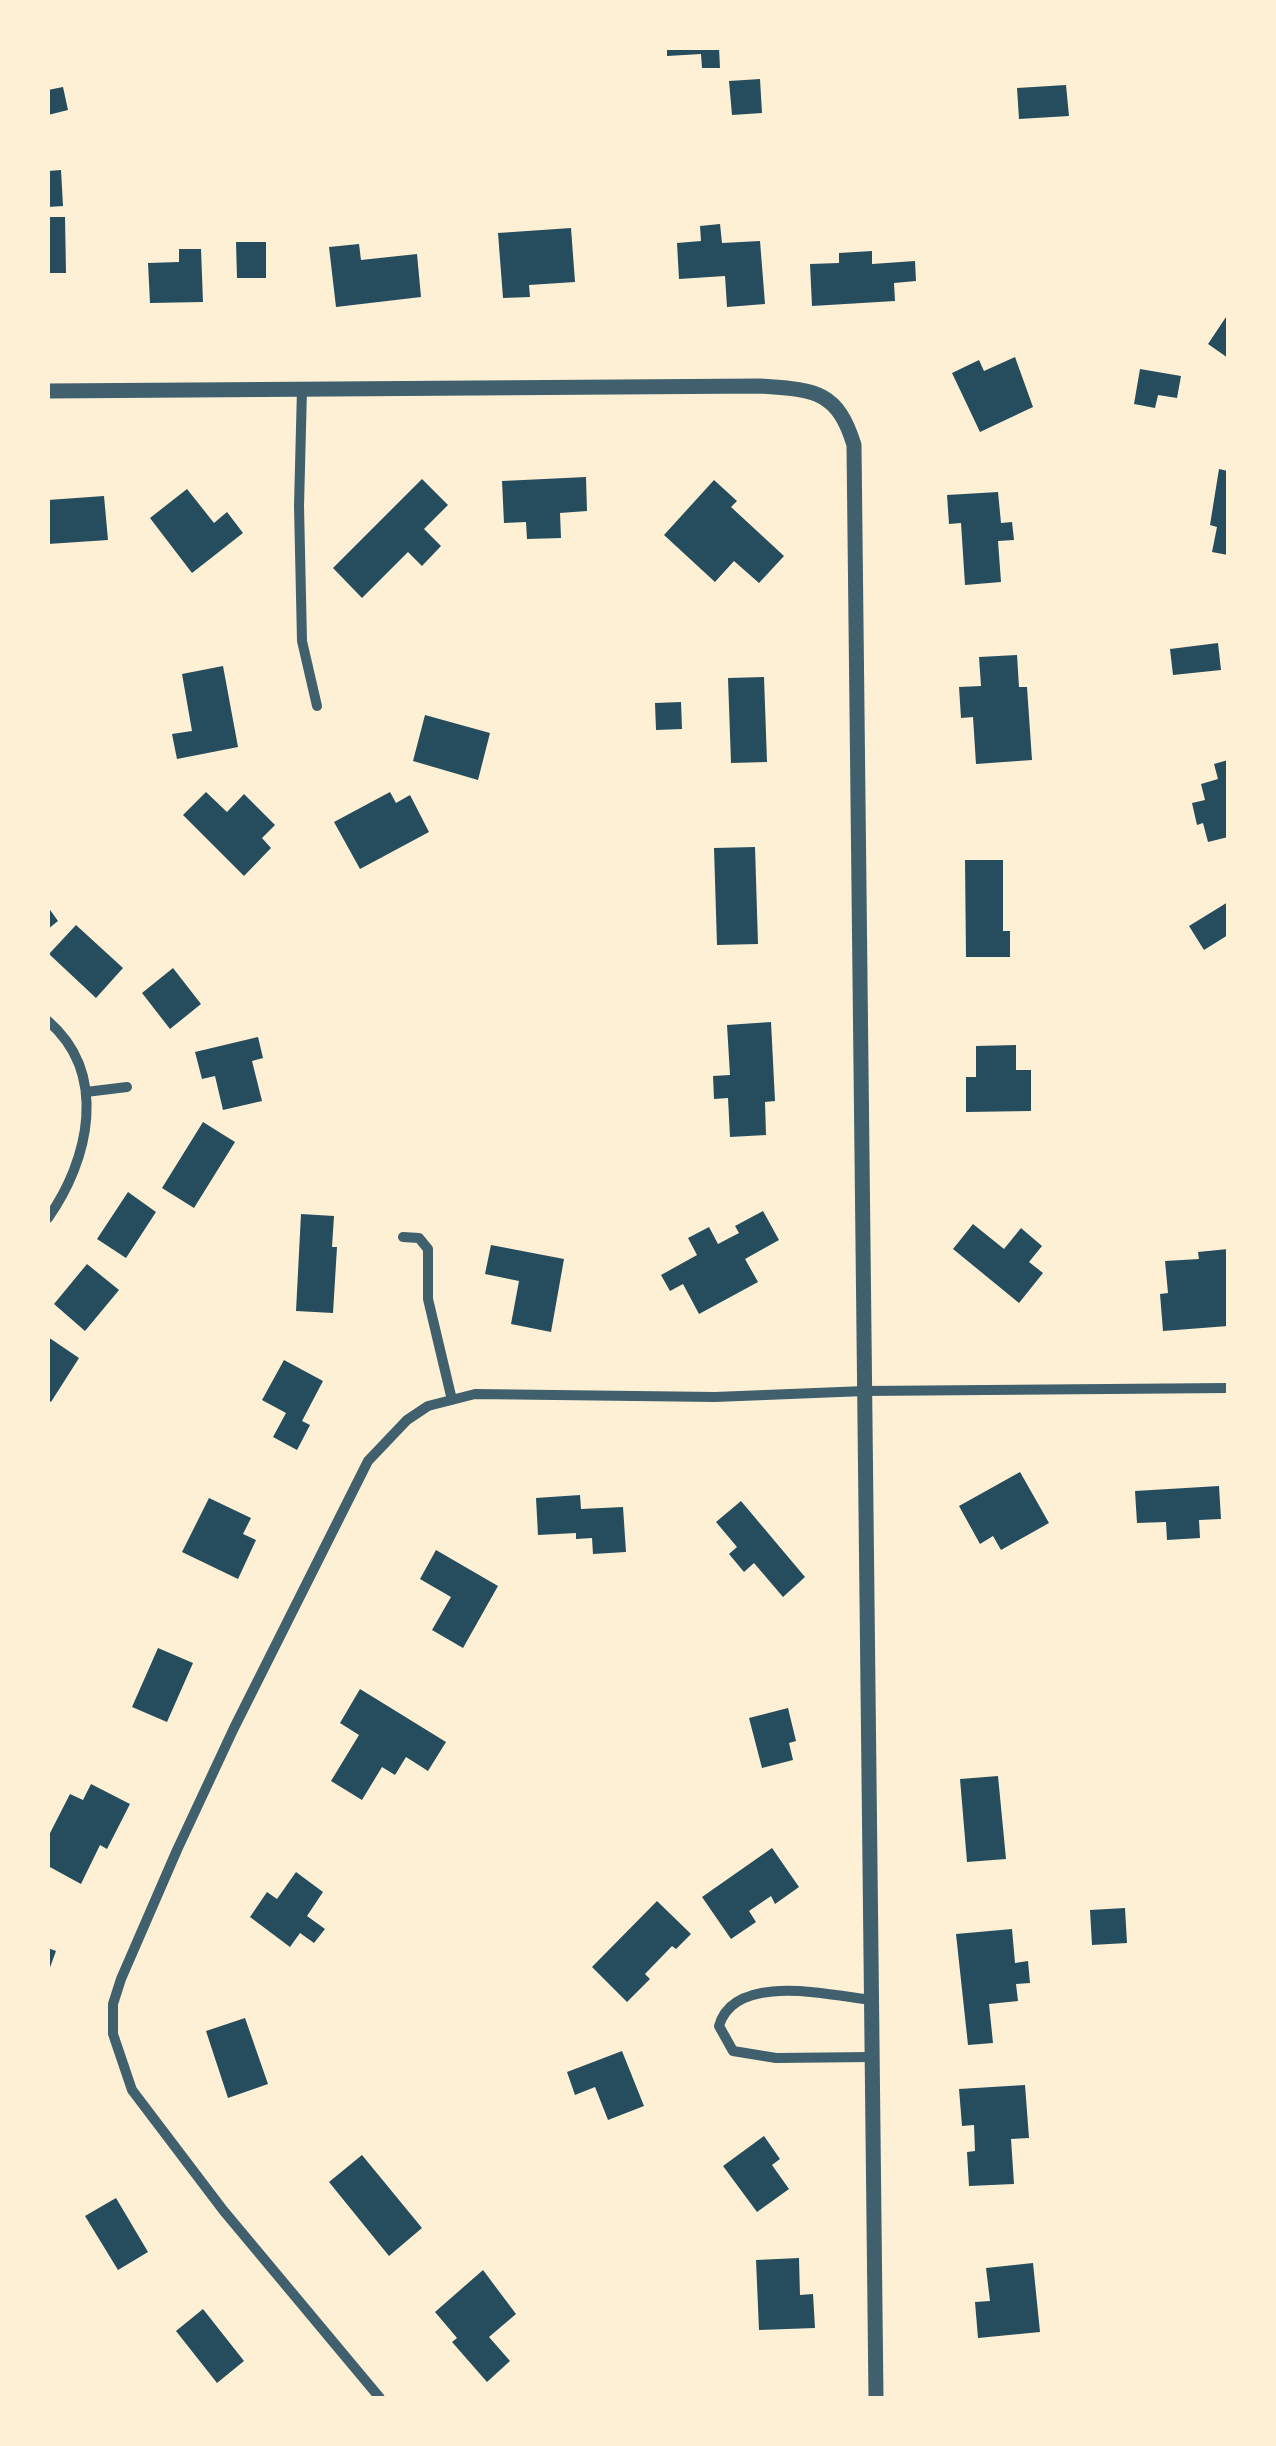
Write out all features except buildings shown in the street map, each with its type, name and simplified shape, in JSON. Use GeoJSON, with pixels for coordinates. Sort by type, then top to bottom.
{"type":"FeatureCollection","features":[{"type":"Feature","properties":{"kind":"street"},"geometry":{"type":"LineString","coordinates":[[48,391],[760,386],[806,389],[826,397],[847,422],[854,445],[876,2398]]}},
{"type":"Feature","properties":{"kind":"street"},"geometry":{"type":"LineString","coordinates":[[302,389],[298,506],[302,641],[317,706]]}},
{"type":"Feature","properties":{"kind":"street"},"geometry":{"type":"LineString","coordinates":[[48,1021],[80,1068],[88,1115],[79,1161],[48,1218]]}},
{"type":"Feature","properties":{"kind":"street"},"geometry":{"type":"LineString","coordinates":[[86,1092],[127,1087]]}},
{"type":"Feature","properties":{"kind":"street"},"geometry":{"type":"LineString","coordinates":[[403,1237],[419,1238],[428,1248],[428,1299],[452,1400]]}},
{"type":"Feature","properties":{"kind":"street"},"geometry":{"type":"LineString","coordinates":[[380,2398],[224,2210],[132,2090],[113,2034],[114,2004],[177,1850],[368,1460],[407,1420],[428,1406],[475,1394],[715,1397],[864,1391],[1228,1388]]}},
{"type":"Feature","properties":{"kind":"street"},"geometry":{"type":"LineString","coordinates":[[872,2000],[759,1992],[732,2002],[722,2012],[719,2026],[733,2051],[776,2058],[872,2057]]}}]}
